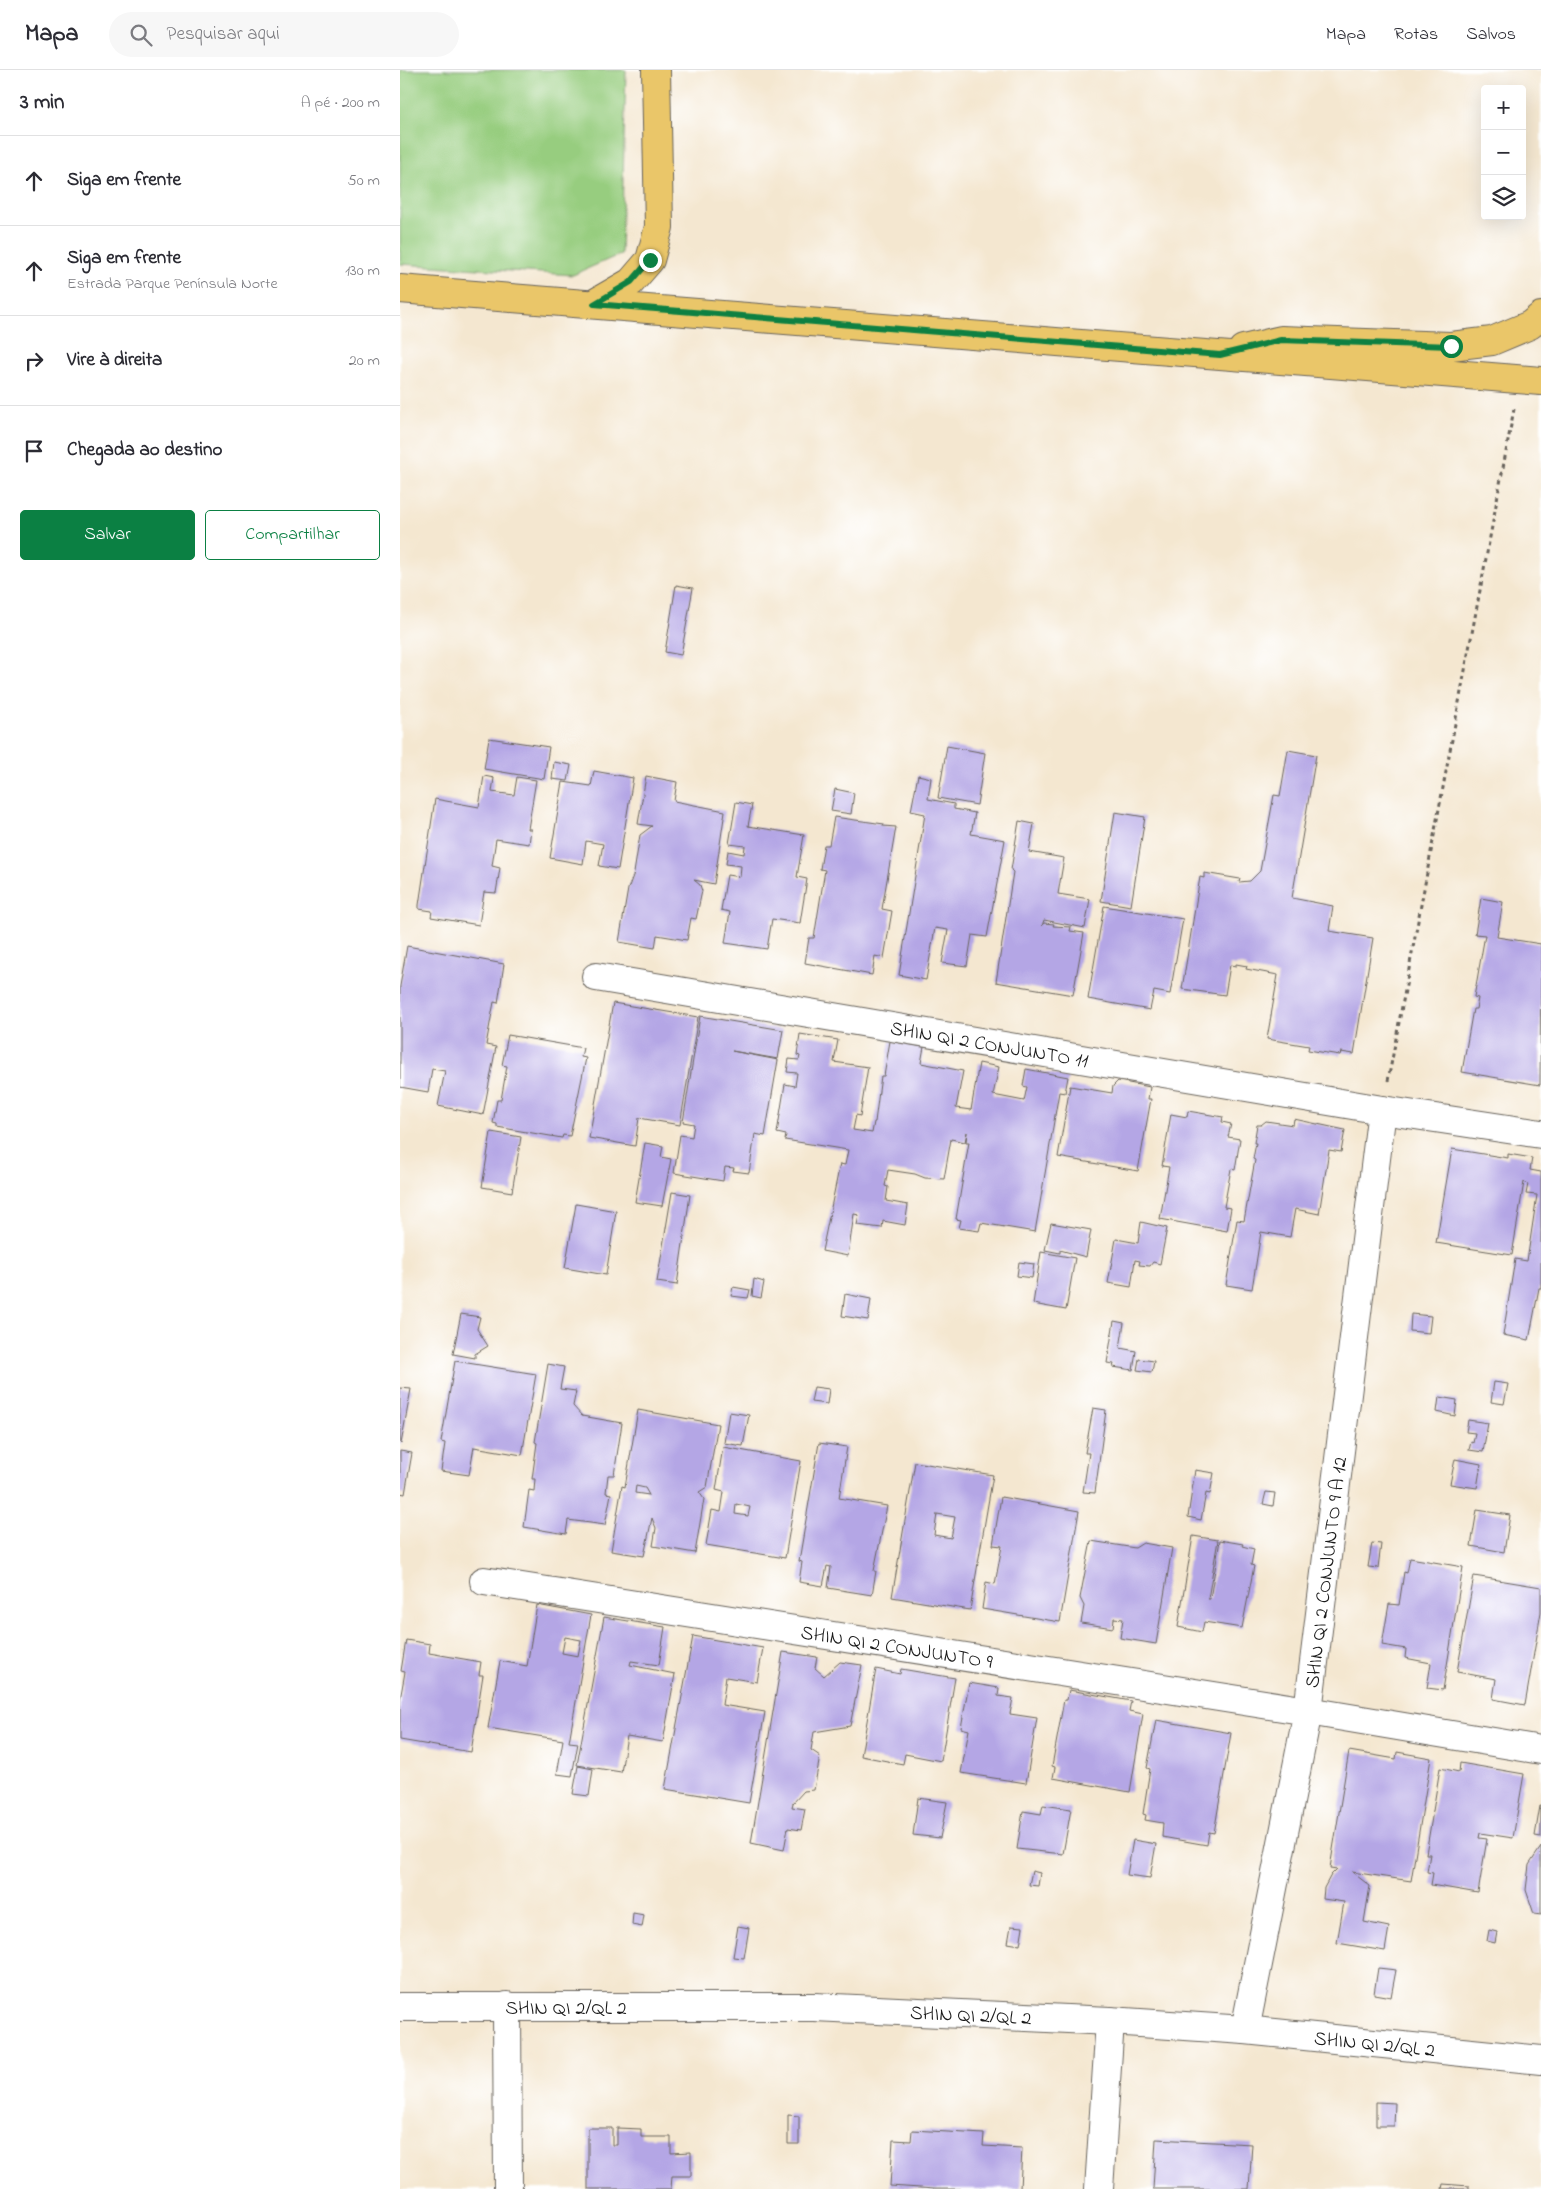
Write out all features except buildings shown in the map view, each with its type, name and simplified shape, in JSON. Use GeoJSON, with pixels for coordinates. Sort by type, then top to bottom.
{"type":"FeatureCollection","features":[{"type":"Feature","properties":{"kind":"main road"},"geometry":{"type":"LineString","coordinates":[[594,304],[631,282],[650,260],[659,227],[656,70]]}},
{"type":"Feature","properties":{"kind":"main road"},"geometry":{"type":"LineString","coordinates":[[400,289],[1530,380]]}},
{"type":"Feature","properties":{"kind":"main road"},"geometry":{"type":"LineString","coordinates":[[1220,355],[1281,340],[1451,346],[1492,342],[1530,325],[1541,316]]}},
{"type":"Feature","properties":{"kind":"street","name":"SHIN QI 2 CONJUNTO 11"},"geometry":{"type":"LineString","coordinates":[[596,977],[1382,1110],[1541,1134]]}},
{"type":"Feature","properties":{"kind":"street","name":"SHIN QI 2 CONJUNTO 9 A 12"},"geometry":{"type":"LineString","coordinates":[[1245,2030],[1308,1711],[1382,1110]]}},
{"type":"Feature","properties":{"kind":"street","name":"SHIN QI 2 CONJUNTO 9"},"geometry":{"type":"LineString","coordinates":[[484,1581],[1308,1711],[1541,1750]]}},
{"type":"Feature","properties":{"kind":"street"},"geometry":{"type":"LineString","coordinates":[[507,2006],[508,2189]]}},
{"type":"Feature","properties":{"kind":"street","name":"SHIN QI 2/QL 2"},"geometry":{"type":"LineString","coordinates":[[400,2007],[814,2007],[1110,2021],[1245,2030],[1541,2060]]}},
{"type":"Feature","properties":{"kind":"street"},"geometry":{"type":"LineString","coordinates":[[1099,2189],[1110,2021]]}},
{"type":"Feature","properties":{"kind":"path"},"geometry":{"type":"LineString","coordinates":[[1382,1110],[1530,380]]}},
{"type":"Feature","properties":{"kind":"green space"},"geometry":{"type":"Polygon","coordinates":[[[400,70],[626,70],[621,254],[573,275],[400,264],[400,70]]]}},
{"type":"Feature","properties":{"kind":"route"},"geometry":{"type":"LineString","coordinates":[[650,260],[631,282],[594,304],[1220,355],[1281,340],[1451,346]]}}]}
